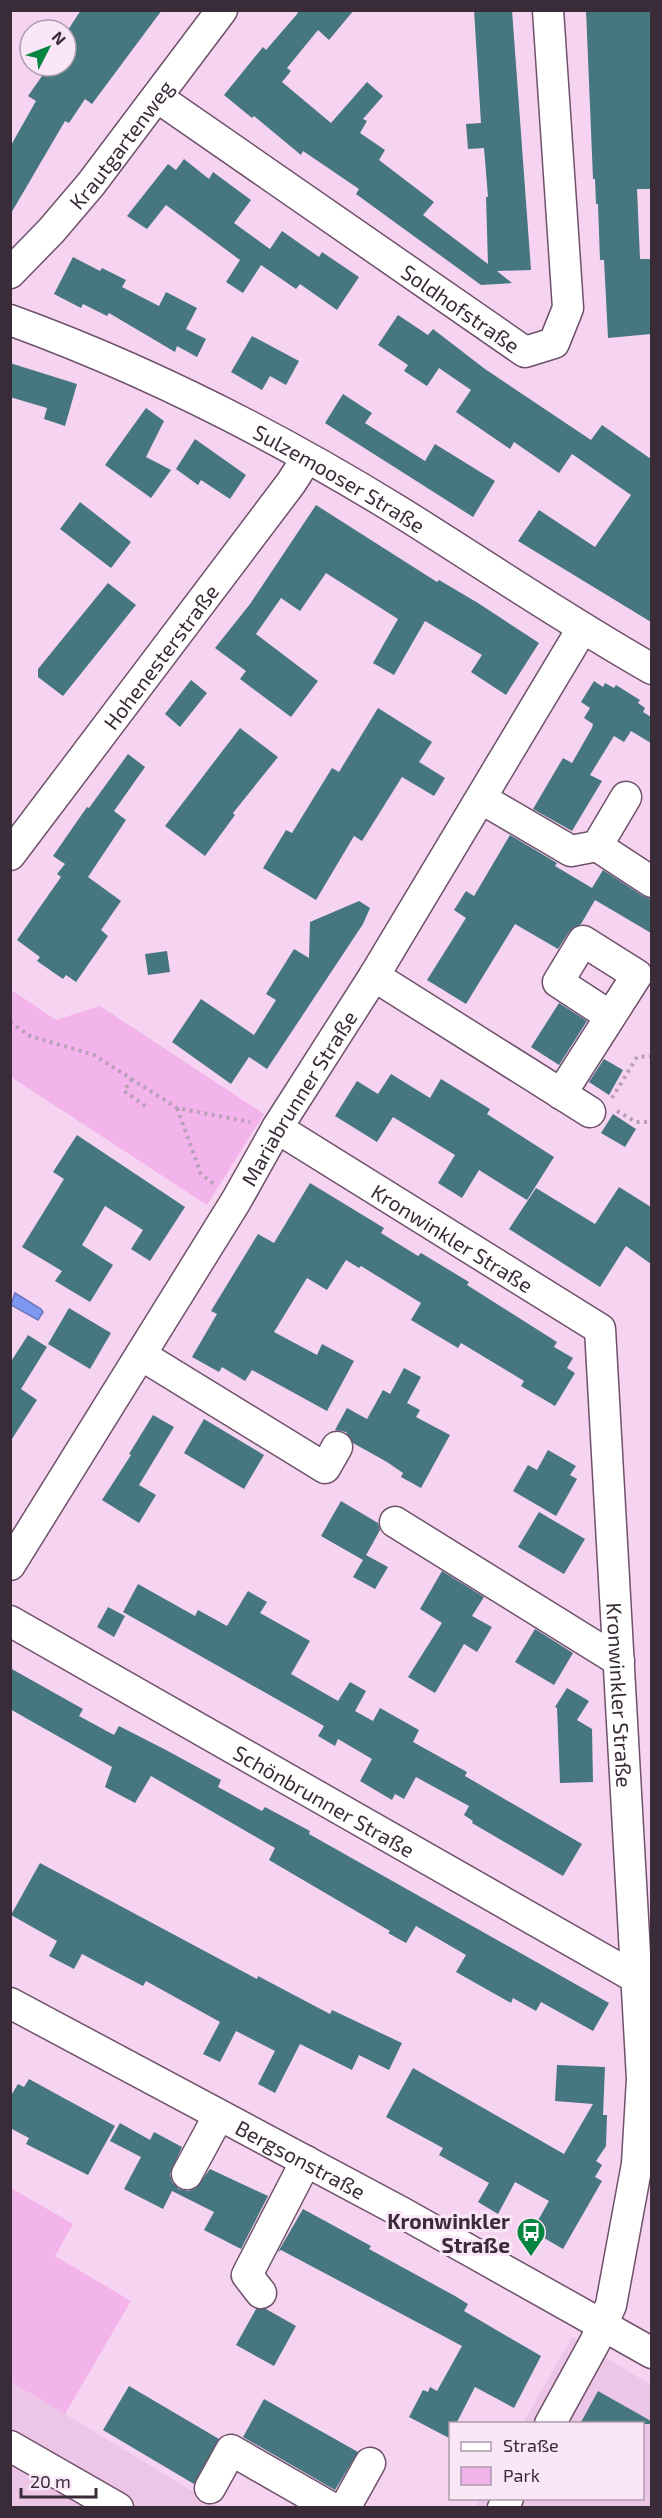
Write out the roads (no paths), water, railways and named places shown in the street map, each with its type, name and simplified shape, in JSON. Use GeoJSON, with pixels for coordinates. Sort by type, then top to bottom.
{"type":"FeatureCollection","features":[{"type":"Feature","properties":{"kind":"street","name":"Krautgartenweg"},"geometry":{"type":"LineString","coordinates":[[10,273],[51,231],[157,97],[222,10]]}},
{"type":"Feature","properties":{"kind":"street","name":"Soldhofstraße"},"geometry":{"type":"LineString","coordinates":[[157,97],[525,352],[554,343],[568,308],[548,10]]}},
{"type":"Feature","properties":{"kind":"street","name":"Sulzemooser Straße"},"geometry":{"type":"LineString","coordinates":[[10,320],[76,344],[172,387],[307,458],[397,510],[582,629],[651,669]]}},
{"type":"Feature","properties":{"kind":"street","name":"Hohenesterstraße"},"geometry":{"type":"LineString","coordinates":[[10,855],[291,483],[307,458]]}},
{"type":"Feature","properties":{"kind":"street","name":"Mariabrunner Straße"},"geometry":{"type":"LineString","coordinates":[[10,1564],[237,1201],[277,1128],[374,976],[582,629]]}},
{"type":"Feature","properties":{"kind":"street"},"geometry":{"type":"LineString","coordinates":[[597,846],[626,797]]}},
{"type":"Feature","properties":{"kind":"street"},"geometry":{"type":"LineString","coordinates":[[482,799],[571,851],[597,846],[651,882]]}},
{"type":"Feature","properties":{"kind":"street"},"geometry":{"type":"LineString","coordinates":[[374,976],[590,1112]]}},
{"type":"Feature","properties":{"kind":"street"},"geometry":{"type":"LineString","coordinates":[[561,1094],[610,1016]]}},
{"type":"Feature","properties":{"kind":"street","name":"Kronwinkler Straße"},"geometry":{"type":"LineString","coordinates":[[277,1128],[600,1329],[642,2079],[637,2164],[611,2305],[551,2422]]}},
{"type":"Feature","properties":{"kind":"street"},"geometry":{"type":"LineString","coordinates":[[141,1355],[325,1468],[337,1447]]}},
{"type":"Feature","properties":{"kind":"street"},"geometry":{"type":"LineString","coordinates":[[395,1522],[619,1661]]}},
{"type":"Feature","properties":{"kind":"street","name":"Schönbrunner Straße"},"geometry":{"type":"LineString","coordinates":[[10,1621],[638,1979]]}},
{"type":"Feature","properties":{"kind":"street","name":"Bergsonstraße"},"geometry":{"type":"LineString","coordinates":[[10,2003],[306,2161],[651,2353]]}},
{"type":"Feature","properties":{"kind":"street"},"geometry":{"type":"LineString","coordinates":[[187,2174],[219,2115]]}},
{"type":"Feature","properties":{"kind":"street"},"geometry":{"type":"LineString","coordinates":[[261,2293],[247,2275],[306,2161]]}},
{"type":"Feature","properties":{"kind":"street"},"geometry":{"type":"LineString","coordinates":[[10,2446],[118,2508]]}},
{"type":"Feature","properties":{"kind":"street"},"geometry":{"type":"LineString","coordinates":[[210,2488],[231,2450],[332,2508]]}},
{"type":"Feature","properties":{"kind":"street"},"geometry":{"type":"LineString","coordinates":[[345,2508],[370,2463]]}},
{"type":"Feature","properties":{"kind":"water"},"geometry":{"type":"Polygon","coordinates":[[[15,1293],[41,1309],[43,1312],[38,1320],[11,1305],[15,1293]]]}},
{"type":"Feature","properties":{"kind":"place","name":"Kronwinkler Straße"},"geometry":{"type":"Point","coordinates":[531,2258]}}]}
